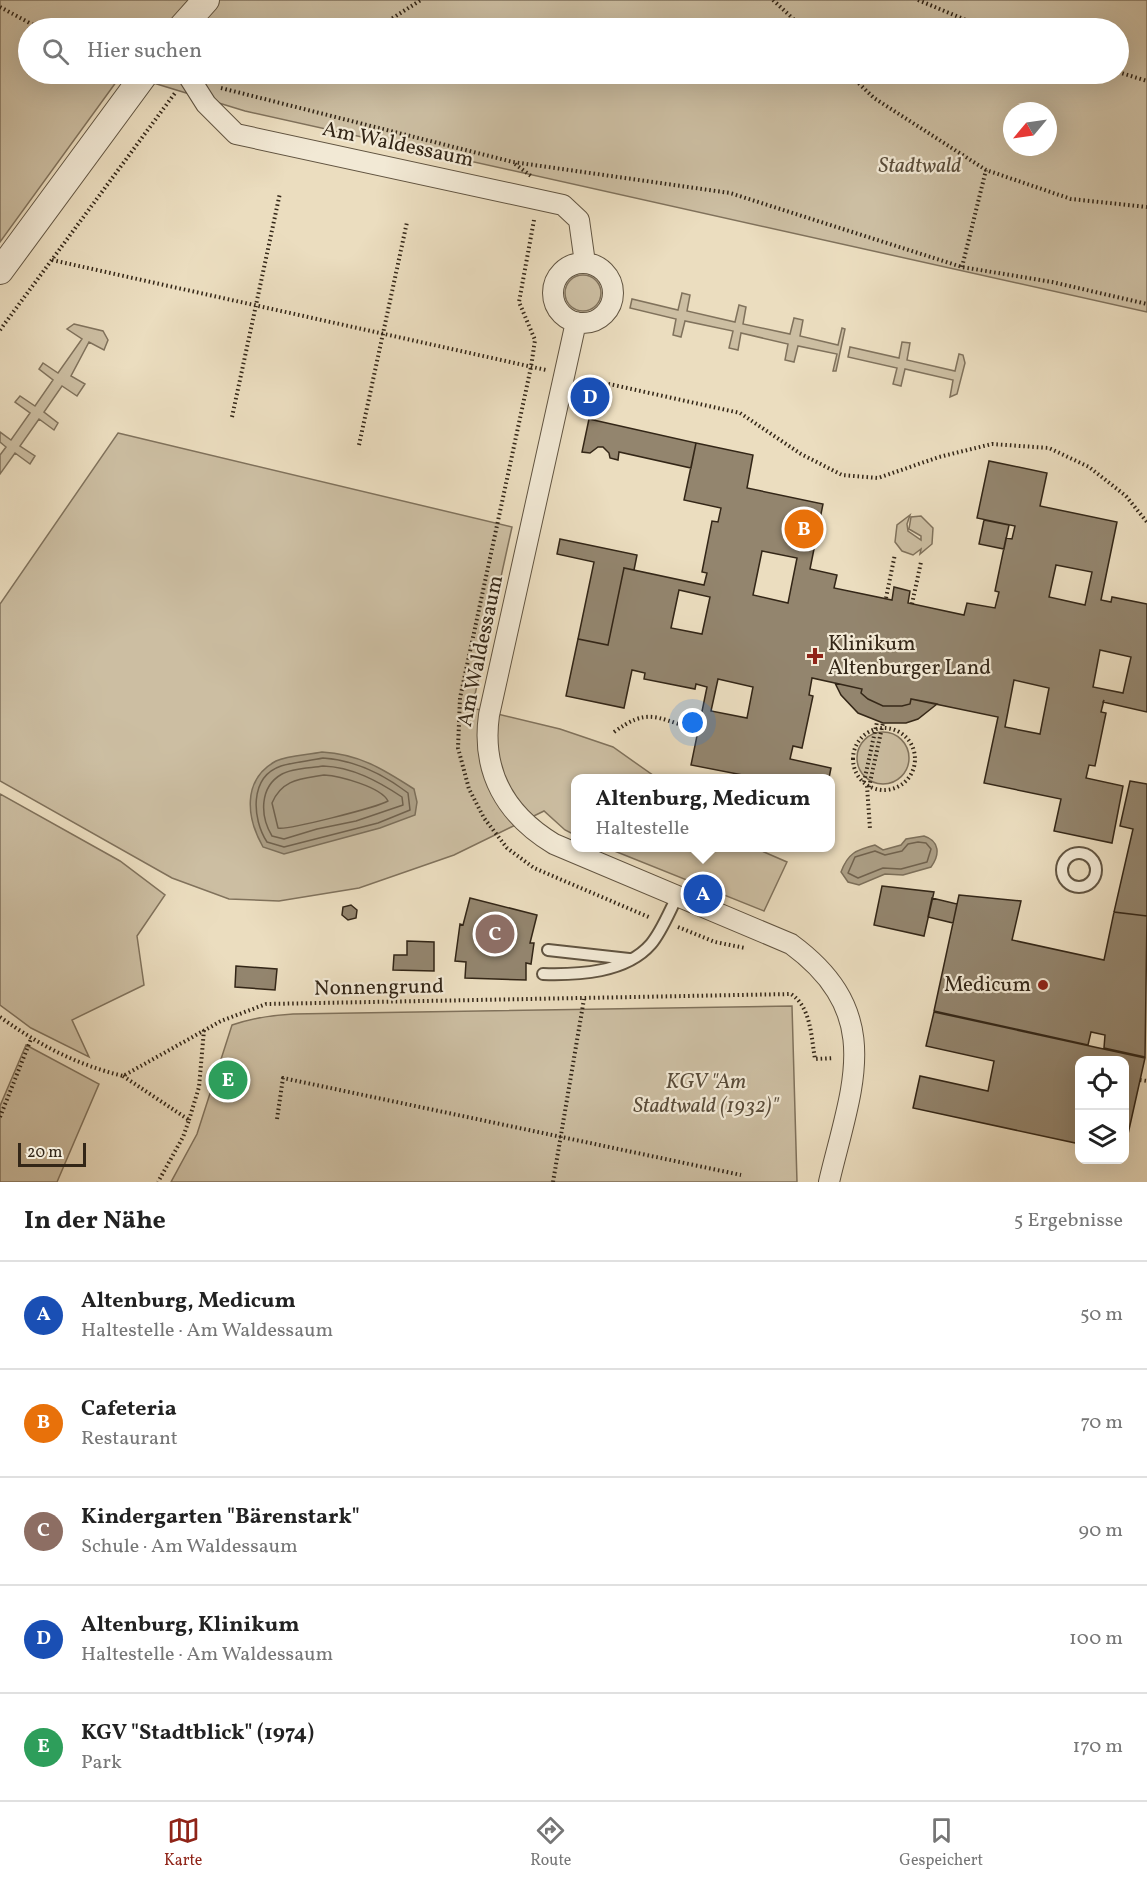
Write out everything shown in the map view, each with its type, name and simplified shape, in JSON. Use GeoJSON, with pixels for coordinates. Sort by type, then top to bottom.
{"type":"FeatureCollection","features":[{"type":"Feature","properties":{"kind":"street"},"geometry":{"type":"LineString","coordinates":[[190,18],[206,0]]}},
{"type":"Feature","properties":{"kind":"street"},"geometry":{"type":"LineString","coordinates":[[0,271],[138,84]]}},
{"type":"Feature","properties":{"kind":"street","name":"Am Waldessaum"},"geometry":{"type":"LineString","coordinates":[[198,84],[206,104],[236,134],[563,205],[579,220],[585,263]]}},
{"type":"Feature","properties":{"kind":"street"},"geometry":{"type":"LineString","coordinates":[[585,263],[597,267],[605,274],[611,284],[612,296],[609,307],[602,316],[592,321],[576,322],[560,312],[553,290],[556,279],[564,270],[574,264],[585,263]]}},
{"type":"Feature","properties":{"kind":"street","name":"Am Waldessaum"},"geometry":{"type":"LineString","coordinates":[[571,851],[536,833],[520,819],[496,781],[486,737],[576,322]]}},
{"type":"Feature","properties":{"kind":"street","name":"Am Waldessaum"},"geometry":{"type":"LineString","coordinates":[[573,852],[791,944],[816,962],[840,995],[848,1011],[854,1034],[855,1061],[852,1087],[829,1182]]}},
{"type":"Feature","properties":{"kind":"lane"},"geometry":{"type":"LineString","coordinates":[[543,975],[574,975],[602,971],[630,959],[651,944],[678,895]]}},
{"type":"Feature","properties":{"kind":"lane"},"geometry":{"type":"LineString","coordinates":[[548,950],[630,959]]}},
{"type":"Feature","properties":{"kind":"path"},"geometry":{"type":"LineString","coordinates":[[393,18],[421,0]]}},
{"type":"Feature","properties":{"kind":"path"},"geometry":{"type":"LineString","coordinates":[[773,0],[792,18]]}},
{"type":"Feature","properties":{"kind":"path"},"geometry":{"type":"LineString","coordinates":[[918,0],[961,18]]}},
{"type":"Feature","properties":{"kind":"path"},"geometry":{"type":"LineString","coordinates":[[0,7],[20,18]]}},
{"type":"Feature","properties":{"kind":"path"},"geometry":{"type":"LineString","coordinates":[[1129,75],[1147,81]]}},
{"type":"Feature","properties":{"kind":"path"},"geometry":{"type":"LineString","coordinates":[[0,330],[171,96],[190,84]]}},
{"type":"Feature","properties":{"kind":"path"},"geometry":{"type":"LineString","coordinates":[[212,84],[513,162],[730,193],[962,267],[1052,282],[1147,304]]}},
{"type":"Feature","properties":{"kind":"path"},"geometry":{"type":"LineString","coordinates":[[859,84],[874,98],[986,170],[1071,199],[1147,207]]}},
{"type":"Feature","properties":{"kind":"path"},"geometry":{"type":"LineString","coordinates":[[513,162],[541,184],[519,302],[535,340],[460,698],[458,748],[469,789],[484,818],[507,848],[534,868],[662,923],[682,928],[715,942],[747,949]]}},
{"type":"Feature","properties":{"kind":"path"},"geometry":{"type":"LineString","coordinates":[[962,267],[986,170]]}},
{"type":"Feature","properties":{"kind":"path"},"geometry":{"type":"LineString","coordinates":[[232,417],[280,193]]}},
{"type":"Feature","properties":{"kind":"path"},"geometry":{"type":"LineString","coordinates":[[359,445],[407,222]]}},
{"type":"Feature","properties":{"kind":"path"},"geometry":{"type":"LineString","coordinates":[[52,260],[740,413],[801,454],[842,475],[878,478],[939,457],[992,444],[1049,448],[1089,467],[1126,496],[1147,522]]}},
{"type":"Feature","properties":{"kind":"path"},"geometry":{"type":"LineString","coordinates":[[886,598],[895,554]]}},
{"type":"Feature","properties":{"kind":"path"},"geometry":{"type":"LineString","coordinates":[[912,604],[921,562]]}},
{"type":"Feature","properties":{"kind":"path"},"geometry":{"type":"LineString","coordinates":[[614,732],[640,716],[656,717],[691,728]]}},
{"type":"Feature","properties":{"kind":"path"},"geometry":{"type":"LineString","coordinates":[[870,829],[867,785],[877,722]]}},
{"type":"Feature","properties":{"kind":"path"},"geometry":{"type":"LineString","coordinates":[[867,785],[883,723]]}},
{"type":"Feature","properties":{"kind":"path"},"geometry":{"type":"LineString","coordinates":[[879,727],[900,732],[914,749],[913,770],[899,786],[889,790],[867,785],[854,769],[852,758],[860,738],[879,727]]}},
{"type":"Feature","properties":{"kind":"path","name":"Nonnengrund"},"geometry":{"type":"LineString","coordinates":[[123,1076],[221,1021],[266,1004],[791,994],[801,1001],[806,1011],[815,1059],[834,1058]]}},
{"type":"Feature","properties":{"kind":"path"},"geometry":{"type":"LineString","coordinates":[[553,1182],[584,999]]}},
{"type":"Feature","properties":{"kind":"path"},"geometry":{"type":"LineString","coordinates":[[0,1017],[31,1039],[86,1067],[123,1076],[189,1120]]}},
{"type":"Feature","properties":{"kind":"path"},"geometry":{"type":"LineString","coordinates":[[158,1182],[183,1137],[199,1087],[204,1030]]}},
{"type":"Feature","properties":{"kind":"path"},"geometry":{"type":"LineString","coordinates":[[0,1117],[31,1039]]}},
{"type":"Feature","properties":{"kind":"path"},"geometry":{"type":"LineString","coordinates":[[277,1119],[283,1078],[741,1175]]}},
{"type":"Feature","properties":{"kind":"path"},"geometry":{"type":"LineString","coordinates":[[1140,1080],[1147,1081]]}},
{"type":"Feature","properties":{"kind":"green space","name":"Stadtwald"},"geometry":{"type":"Polygon","coordinates":[[[0,0],[1147,0],[1147,312],[245,111],[157,84],[1129,84],[1129,18],[18,18],[18,84],[115,84],[0,242],[0,0]]]}},
{"type":"Feature","properties":{"kind":"green space"},"geometry":{"type":"Polygon","coordinates":[[[583,275],[596,280],[601,293],[596,306],[583,311],[570,306],[565,293],[570,280],[583,275]]]}},
{"type":"Feature","properties":{"kind":"green space"},"geometry":{"type":"Polygon","coordinates":[[[682,293],[690,295],[687,311],[735,322],[739,305],[746,307],[743,324],[790,334],[794,318],[803,320],[800,336],[838,345],[842,328],[845,329],[836,371],[833,371],[837,354],[798,346],[794,362],[785,360],[788,344],[741,333],[738,350],[729,348],[733,331],[685,321],[681,337],[673,335],[676,319],[630,308],[632,299],[678,310],[682,293]]]}},
{"type":"Feature","properties":{"kind":"green space"},"geometry":{"type":"Polygon","coordinates":[[[74,324],[103,331],[108,340],[104,350],[89,342],[71,376],[85,384],[77,396],[62,386],[44,412],[58,423],[54,430],[39,419],[20,446],[35,456],[30,464],[15,453],[0,474],[0,455],[6,447],[0,442],[0,432],[11,440],[30,413],[15,402],[20,396],[35,406],[53,380],[39,369],[43,363],[58,373],[82,339],[67,329],[74,324]]]}},
{"type":"Feature","properties":{"kind":"green space"},"geometry":{"type":"Polygon","coordinates":[[[902,342],[910,343],[907,360],[955,371],[959,354],[963,355],[965,363],[957,394],[950,397],[953,380],[905,369],[901,386],[893,384],[897,368],[848,357],[850,347],[899,358],[902,342]]]}},
{"type":"Feature","properties":{"kind":"green space"},"geometry":{"type":"Polygon","coordinates":[[[118,433],[512,527],[472,708],[560,729],[613,747],[651,774],[571,774],[571,833],[544,811],[454,855],[359,888],[279,901],[229,899],[172,878],[0,781],[0,604],[118,433]]]}},
{"type":"Feature","properties":{"kind":"green space"},"geometry":{"type":"Polygon","coordinates":[[[910,515],[907,524],[908,531],[921,540],[921,536],[909,529],[911,517],[921,516],[933,528],[932,544],[920,554],[921,549],[913,555],[902,551],[895,542],[897,525],[910,515]]]}},
{"type":"Feature","properties":{"kind":"green space"},"geometry":{"type":"Polygon","coordinates":[[[883,732],[893,734],[901,740],[907,748],[909,758],[907,768],[901,776],[893,782],[883,784],[873,782],[865,776],[859,768],[857,758],[859,748],[865,740],[873,734],[883,732]]]}},
{"type":"Feature","properties":{"kind":"green space"},"geometry":{"type":"Polygon","coordinates":[[[0,794],[120,861],[165,895],[137,936],[144,985],[72,1020],[89,1057],[31,1028],[0,1005],[0,794]]]}},
{"type":"Feature","properties":{"kind":"green space"},"geometry":{"type":"Polygon","coordinates":[[[617,852],[764,852],[787,862],[764,911],[617,852]]]}},
{"type":"Feature","properties":{"kind":"green space","name":"KGV \"Am Stadtwald (1932)\""},"geometry":{"type":"Polygon","coordinates":[[[792,1006],[797,1182],[171,1182],[197,1134],[232,1025],[262,1017],[293,1014],[792,1006]]]}},
{"type":"Feature","properties":{"kind":"green space"},"geometry":{"type":"Polygon","coordinates":[[[26,1045],[99,1084],[57,1182],[0,1182],[0,1106],[26,1045]]]}},
{"type":"Feature","properties":{"kind":"water"},"geometry":{"type":"Polygon","coordinates":[[[322,752],[359,759],[414,789],[417,802],[415,815],[380,828],[284,854],[263,847],[253,824],[250,801],[257,779],[276,761],[292,756],[322,752]]]}},
{"type":"Feature","properties":{"kind":"water"},"geometry":{"type":"Polygon","coordinates":[[[924,836],[933,841],[937,849],[936,858],[931,867],[903,875],[885,874],[859,885],[848,882],[841,872],[850,856],[858,851],[875,845],[883,850],[901,845],[906,839],[924,836]]]}},
{"type":"Feature","properties":{"kind":"building"},"geometry":{"type":"Polygon","coordinates":[[[597,389],[610,392],[607,406],[594,403],[597,389]]]}},
{"type":"Feature","properties":{"kind":"building"},"geometry":{"type":"Polygon","coordinates":[[[589,419],[696,443],[691,468],[619,452],[618,460],[610,458],[609,453],[603,447],[598,447],[590,453],[582,452],[589,419]]]}},
{"type":"Feature","properties":{"kind":"building","name":"Klinikum Altenburger Land"},"geometry":{"type":"Polygon","coordinates":[[[696,443],[753,455],[747,488],[823,504],[810,569],[837,575],[834,588],[892,600],[894,587],[910,591],[908,603],[964,615],[967,603],[995,608],[999,592],[995,591],[1006,538],[1012,539],[1015,526],[977,518],[989,461],[1047,473],[1040,506],[1117,522],[1101,600],[1111,602],[1112,597],[1147,604],[1147,712],[1103,702],[1101,712],[1106,713],[1095,766],[1089,765],[1086,778],[1123,786],[1112,843],[1054,831],[1061,799],[984,783],[998,717],[911,699],[910,704],[902,706],[883,706],[868,699],[861,693],[862,689],[812,678],[809,695],[813,696],[802,748],[793,746],[790,759],[831,768],[830,774],[737,774],[691,765],[707,687],[696,684],[695,689],[644,679],[645,673],[632,670],[624,708],[566,696],[578,639],[608,645],[624,568],[704,585],[707,573],[702,572],[712,521],[718,522],[721,508],[684,500],[696,443]],[[762,551],[753,595],[788,603],[797,558],[762,551]],[[1056,565],[1049,597],[1085,605],[1092,572],[1056,565]],[[679,590],[671,628],[702,634],[710,597],[679,590]],[[1100,650],[1093,687],[1123,693],[1131,657],[1100,650]],[[718,679],[711,711],[747,718],[753,687],[718,679]],[[1014,680],[1005,727],[1040,734],[1049,688],[1014,680]]]}},
{"type":"Feature","properties":{"kind":"building"},"geometry":{"type":"Polygon","coordinates":[[[984,520],[1009,525],[1004,549],[979,544],[984,520]]]}},
{"type":"Feature","properties":{"kind":"building"},"geometry":{"type":"Polygon","coordinates":[[[560,539],[637,555],[634,570],[624,568],[608,645],[578,639],[594,562],[557,554],[560,539]]]}},
{"type":"Feature","properties":{"kind":"building"},"geometry":{"type":"Polygon","coordinates":[[[835,683],[862,689],[861,693],[868,699],[883,706],[910,704],[911,699],[937,704],[918,719],[906,723],[883,723],[858,713],[841,695],[835,683]]]}},
{"type":"Feature","properties":{"kind":"building"},"geometry":{"type":"Polygon","coordinates":[[[1130,781],[1147,784],[1147,916],[1114,912],[1133,829],[1120,826],[1130,781]]]}},
{"type":"Feature","properties":{"kind":"building"},"geometry":{"type":"Polygon","coordinates":[[[882,886],[934,892],[924,936],[874,925],[882,886]]]}},
{"type":"Feature","properties":{"kind":"building","name":"Medicum"},"geometry":{"type":"Polygon","coordinates":[[[959,895],[1021,901],[1012,940],[1104,960],[1114,912],[1147,916],[1145,1057],[1104,1048],[1105,1035],[1091,1032],[1088,1045],[934,1011],[959,895]]]}},
{"type":"Feature","properties":{"kind":"building"},"geometry":{"type":"Polygon","coordinates":[[[470,898],[537,915],[530,943],[534,943],[531,964],[526,963],[526,980],[465,978],[466,962],[455,961],[460,924],[463,925],[470,898]]]}},
{"type":"Feature","properties":{"kind":"building"},"geometry":{"type":"Polygon","coordinates":[[[932,898],[957,904],[953,923],[928,917],[932,898]]]}},
{"type":"Feature","properties":{"kind":"building"},"geometry":{"type":"Polygon","coordinates":[[[351,905],[357,910],[356,918],[348,920],[342,915],[343,907],[351,905]]]}},
{"type":"Feature","properties":{"kind":"building"},"geometry":{"type":"Polygon","coordinates":[[[407,941],[434,942],[434,971],[393,970],[394,955],[407,955],[407,941]]]}},
{"type":"Feature","properties":{"kind":"building"},"geometry":{"type":"Polygon","coordinates":[[[236,966],[277,969],[275,990],[235,987],[236,966]]]}},
{"type":"Feature","properties":{"kind":"building"},"geometry":{"type":"Polygon","coordinates":[[[934,1012],[1145,1058],[1129,1130],[1129,1056],[1075,1056],[1075,1143],[913,1108],[920,1076],[988,1091],[994,1061],[926,1046],[934,1012]]]}},
{"type":"Feature","properties":{"kind":"place","name":"Altenburg, Klinikum"},"geometry":{"type":"Point","coordinates":[590,397]}},
{"type":"Feature","properties":{"kind":"place","name":"Cafeteria"},"geometry":{"type":"Point","coordinates":[804,529]}},
{"type":"Feature","properties":{"kind":"place","name":"Klinikum Altenburger Land"},"geometry":{"type":"Point","coordinates":[815,656]}},
{"type":"Feature","properties":{"kind":"place","name":"Altenburg, Medicum"},"geometry":{"type":"Point","coordinates":[703,894]}},
{"type":"Feature","properties":{"kind":"place","name":"Kindergarten \"Bärenstark\""},"geometry":{"type":"Point","coordinates":[495,934]}},
{"type":"Feature","properties":{"kind":"place","name":"Medicum"},"geometry":{"type":"Point","coordinates":[1043,985]}},
{"type":"Feature","properties":{"kind":"place","name":"KGV \"Stadtblick\" (1974)"},"geometry":{"type":"Point","coordinates":[228,1080]}}]}
